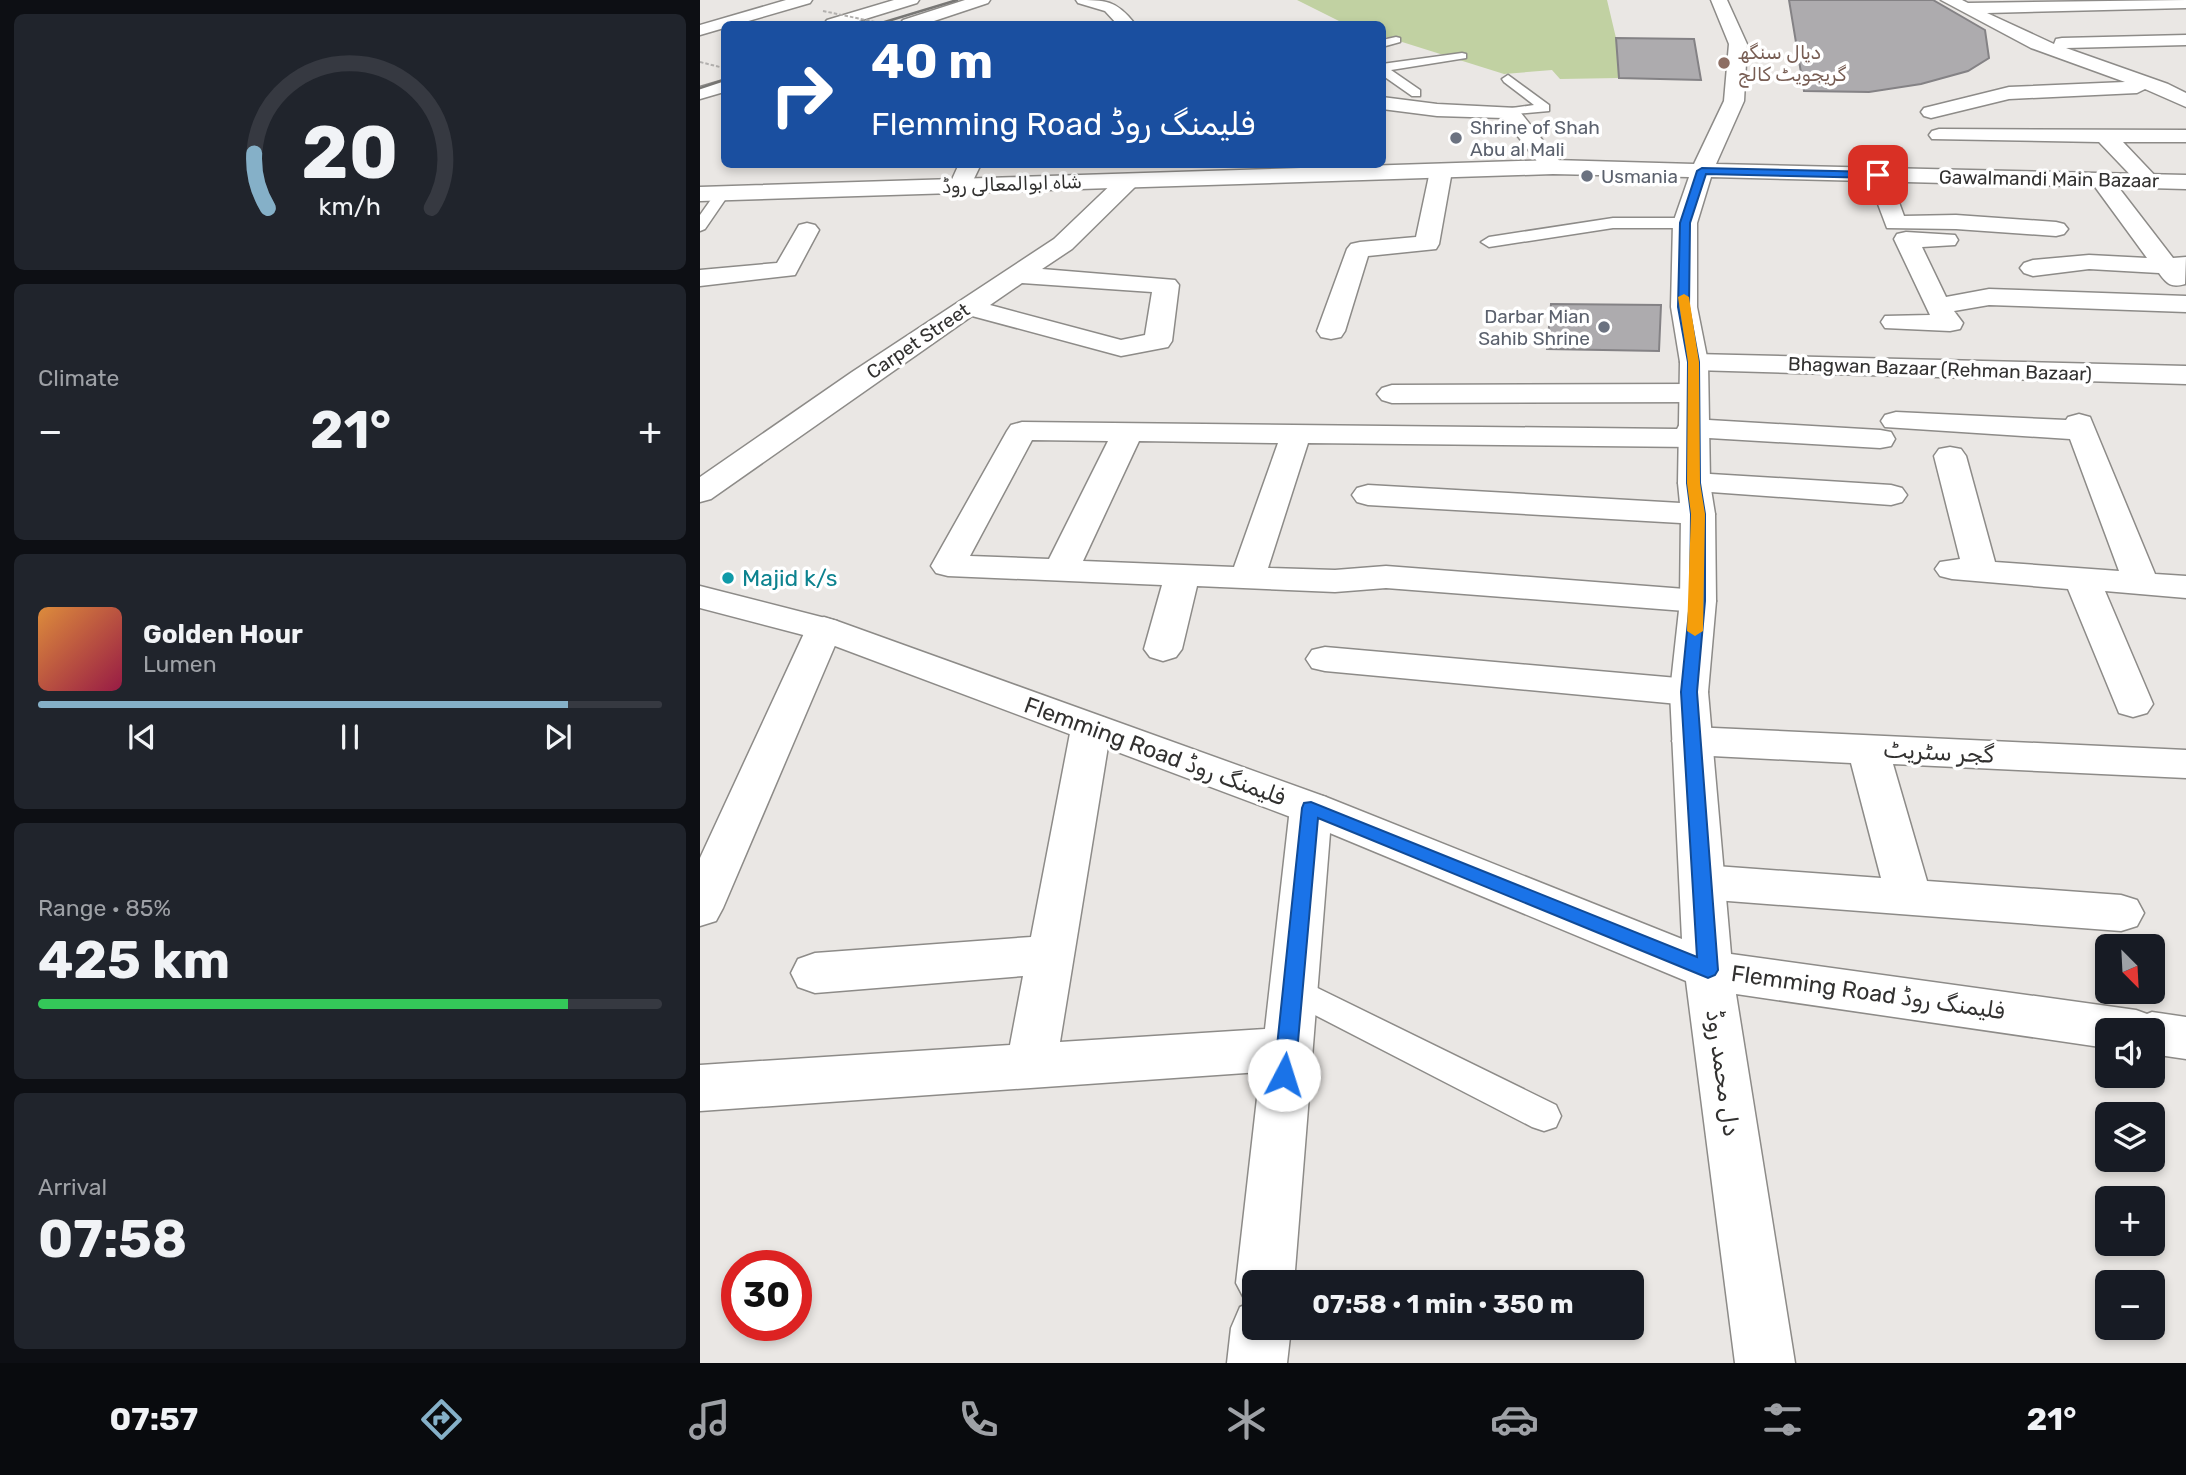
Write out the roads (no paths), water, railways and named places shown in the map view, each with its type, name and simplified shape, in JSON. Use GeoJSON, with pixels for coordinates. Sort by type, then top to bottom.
{"type":"FeatureCollection","features":[{"type":"Feature","properties":{"kind":"street"},"geometry":{"type":"LineString","coordinates":[[731,21],[804,0]]}},
{"type":"Feature","properties":{"kind":"street"},"geometry":{"type":"LineString","coordinates":[[828,18],[911,0]]}},
{"type":"Feature","properties":{"kind":"street"},"geometry":{"type":"LineString","coordinates":[[918,21],[982,0]]}},
{"type":"Feature","properties":{"kind":"street"},"geometry":{"type":"LineString","coordinates":[[1084,0],[1111,7],[1123,21]]}},
{"type":"Feature","properties":{"kind":"street","name":"دل محمد روڈ"},"geometry":{"type":"LineString","coordinates":[[1718,0],[1738,44],[1734,101],[1702,171],[1685,223],[1684,307],[1693,405],[1698,601],[1689,692],[1708,970],[1765,1363]]}},
{"type":"Feature","properties":{"kind":"street"},"geometry":{"type":"LineString","coordinates":[[1956,4],[2185,2]]}},
{"type":"Feature","properties":{"kind":"street"},"geometry":{"type":"LineString","coordinates":[[2103,3],[2179,42]]}},
{"type":"Feature","properties":{"kind":"street"},"geometry":{"type":"LineString","coordinates":[[1956,4],[2037,44],[2150,84],[2186,101]]}},
{"type":"Feature","properties":{"kind":"street"},"geometry":{"type":"LineString","coordinates":[[700,30],[721,24]]}},
{"type":"Feature","properties":{"kind":"street"},"geometry":{"type":"LineString","coordinates":[[2037,44],[2179,42]]}},
{"type":"Feature","properties":{"kind":"street"},"geometry":{"type":"LineString","coordinates":[[2033,70],[2080,90]]}},
{"type":"Feature","properties":{"kind":"street"},"geometry":{"type":"LineString","coordinates":[[1931,112],[2009,93],[2186,82]]}},
{"type":"Feature","properties":{"kind":"street"},"geometry":{"type":"LineString","coordinates":[[700,93],[721,87]]}},
{"type":"Feature","properties":{"kind":"street"},"geometry":{"type":"LineString","coordinates":[[1987,98],[2030,112],[2047,136]]}},
{"type":"Feature","properties":{"kind":"street"},"geometry":{"type":"LineString","coordinates":[[1386,103],[1437,110],[1510,112],[1553,167]]}},
{"type":"Feature","properties":{"kind":"street"},"geometry":{"type":"LineString","coordinates":[[1939,135],[2186,136]]}},
{"type":"Feature","properties":{"kind":"street"},"geometry":{"type":"LineString","coordinates":[[2106,137],[2150,182]]}},
{"type":"Feature","properties":{"kind":"street","name":"شاہ ابوالمعالی روڈ"},"geometry":{"type":"LineString","coordinates":[[711,194],[1553,167],[1702,171]]}},
{"type":"Feature","properties":{"kind":"street"},"geometry":{"type":"LineString","coordinates":[[960,186],[968,168]]}},
{"type":"Feature","properties":{"kind":"street"},"geometry":{"type":"LineString","coordinates":[[1331,331],[1360,248],[1427,244],[1441,171]]}},
{"type":"Feature","properties":{"kind":"street","name":"Gawalmandi Main Bazaar"},"geometry":{"type":"LineString","coordinates":[[1702,171],[2186,182]]}},
{"type":"Feature","properties":{"kind":"street"},"geometry":{"type":"LineString","coordinates":[[1878,175],[1895,223],[2056,229]]}},
{"type":"Feature","properties":{"kind":"street"},"geometry":{"type":"LineString","coordinates":[[2101,180],[2176,265],[2186,291]]}},
{"type":"Feature","properties":{"kind":"street","name":"Carpet Street"},"geometry":{"type":"LineString","coordinates":[[700,492],[1063,244],[1128,181]]}},
{"type":"Feature","properties":{"kind":"street"},"geometry":{"type":"LineString","coordinates":[[1894,323],[1950,323],[1937,306],[1906,239],[1949,240],[1940,223]]}},
{"type":"Feature","properties":{"kind":"street"},"geometry":{"type":"LineString","coordinates":[[700,278],[786,270],[807,229]]}},
{"type":"Feature","properties":{"kind":"street"},"geometry":{"type":"LineString","coordinates":[[2032,268],[2089,262],[2176,265]]}},
{"type":"Feature","properties":{"kind":"street"},"geometry":{"type":"LineString","coordinates":[[968,307],[1121,348],[1158,341],[1166,285],[1017,275]]}},
{"type":"Feature","properties":{"kind":"street"},"geometry":{"type":"LineString","coordinates":[[1937,306],[1989,297],[2186,304]]}},
{"type":"Feature","properties":{"kind":"street","name":"Bhagwan Bazaar (Rehman Bazaar)"},"geometry":{"type":"LineString","coordinates":[[1693,405],[1994,398],[2186,375]]}},
{"type":"Feature","properties":{"kind":"street"},"geometry":{"type":"LineString","coordinates":[[1392,394],[1693,405],[1888,430],[1994,398],[2080,426],[2141,584]]}},
{"type":"Feature","properties":{"kind":"street"},"geometry":{"type":"LineString","coordinates":[[1693,405],[1296,434],[1022,432],[948,566],[1335,581],[1386,577],[1698,601]]}},
{"type":"Feature","properties":{"kind":"street"},"geometry":{"type":"LineString","coordinates":[[1061,570],[1128,432]]}},
{"type":"Feature","properties":{"kind":"street"},"geometry":{"type":"LineString","coordinates":[[1247,578],[1296,434]]}},
{"type":"Feature","properties":{"kind":"street"},"geometry":{"type":"LineString","coordinates":[[1950,456],[1966,570],[2186,587]]}},
{"type":"Feature","properties":{"kind":"street"},"geometry":{"type":"LineString","coordinates":[[1368,495],[1696,499],[1891,495]]}},
{"type":"Feature","properties":{"kind":"street"},"geometry":{"type":"LineString","coordinates":[[1163,649],[1182,575]]}},
{"type":"Feature","properties":{"kind":"street"},"geometry":{"type":"LineString","coordinates":[[2082,579],[2133,704]]}},
{"type":"Feature","properties":{"kind":"street","name":"Flemming Road فلیمنگ روڈ"},"geometry":{"type":"LineString","coordinates":[[700,597],[824,629],[1311,808],[1708,970],[2095,1025]]}},
{"type":"Feature","properties":{"kind":"street"},"geometry":{"type":"LineString","coordinates":[[700,908],[824,629]]}},
{"type":"Feature","properties":{"kind":"street"},"geometry":{"type":"LineString","coordinates":[[1325,659],[1689,692]]}},
{"type":"Feature","properties":{"kind":"street"},"geometry":{"type":"LineString","coordinates":[[1031,1066],[1091,728]]}},
{"type":"Feature","properties":{"kind":"street","name":"گجر سٹریٹ"},"geometry":{"type":"LineString","coordinates":[[1692,741],[2186,764]]}},
{"type":"Feature","properties":{"kind":"street"},"geometry":{"type":"LineString","coordinates":[[1868,749],[1909,898]]}},
{"type":"Feature","properties":{"kind":"street"},"geometry":{"type":"LineString","coordinates":[[1266,1270],[1311,808]]}},
{"type":"Feature","properties":{"kind":"street"},"geometry":{"type":"LineString","coordinates":[[1702,882],[2120,913]]}},
{"type":"Feature","properties":{"kind":"street"},"geometry":{"type":"LineString","coordinates":[[815,973],[1053,954]]}},
{"type":"Feature","properties":{"kind":"street"},"geometry":{"type":"LineString","coordinates":[[2165,1035],[2186,1038]]}},
{"type":"Feature","properties":{"kind":"street"},"geometry":{"type":"LineString","coordinates":[[700,1088],[1287,1049]]}},
{"type":"Feature","properties":{"kind":"street"},"geometry":{"type":"LineString","coordinates":[[1257,1363],[1260,1340]]}},
{"type":"Feature","properties":{"kind":"lane"},"geometry":{"type":"LineString","coordinates":[[1386,43],[1396,40]]}},
{"type":"Feature","properties":{"kind":"lane"},"geometry":{"type":"LineString","coordinates":[[1386,67],[1462,56]]}},
{"type":"Feature","properties":{"kind":"lane"},"geometry":{"type":"LineString","coordinates":[[1386,71],[1416,93]]}},
{"type":"Feature","properties":{"kind":"lane"},"geometry":{"type":"LineString","coordinates":[[1507,79],[1545,108],[1510,112]]}},
{"type":"Feature","properties":{"kind":"lane"},"geometry":{"type":"LineString","coordinates":[[700,226],[711,194]]}},
{"type":"Feature","properties":{"kind":"lane"},"geometry":{"type":"LineString","coordinates":[[1489,242],[1613,223],[1685,223]]}},
{"type":"Feature","properties":{"kind":"lane"},"geometry":{"type":"LineString","coordinates":[[1293,989],[1544,1116]]}},
{"type":"Feature","properties":{"kind":"railway"},"geometry":{"type":"LineString","coordinates":[[888,21],[957,0]]}},
{"type":"Feature","properties":{"kind":"railway"},"geometry":{"type":"LineString","coordinates":[[700,88],[721,81]]}},
{"type":"Feature","properties":{"kind":"place","name":"دیال سنگھ گریجویٹ کالج"},"geometry":{"type":"Point","coordinates":[1724,63]}},
{"type":"Feature","properties":{"kind":"place","name":"Shrine of Shah Abu al Mali"},"geometry":{"type":"Point","coordinates":[1456,138]}},
{"type":"Feature","properties":{"kind":"place","name":"Usmania"},"geometry":{"type":"Point","coordinates":[1587,176]}},
{"type":"Feature","properties":{"kind":"place","name":"Darbar Mian Sahib Shrine"},"geometry":{"type":"Point","coordinates":[1604,327]}},
{"type":"Feature","properties":{"kind":"place","name":"Majid k/s"},"geometry":{"type":"Point","coordinates":[728,578]}}]}
